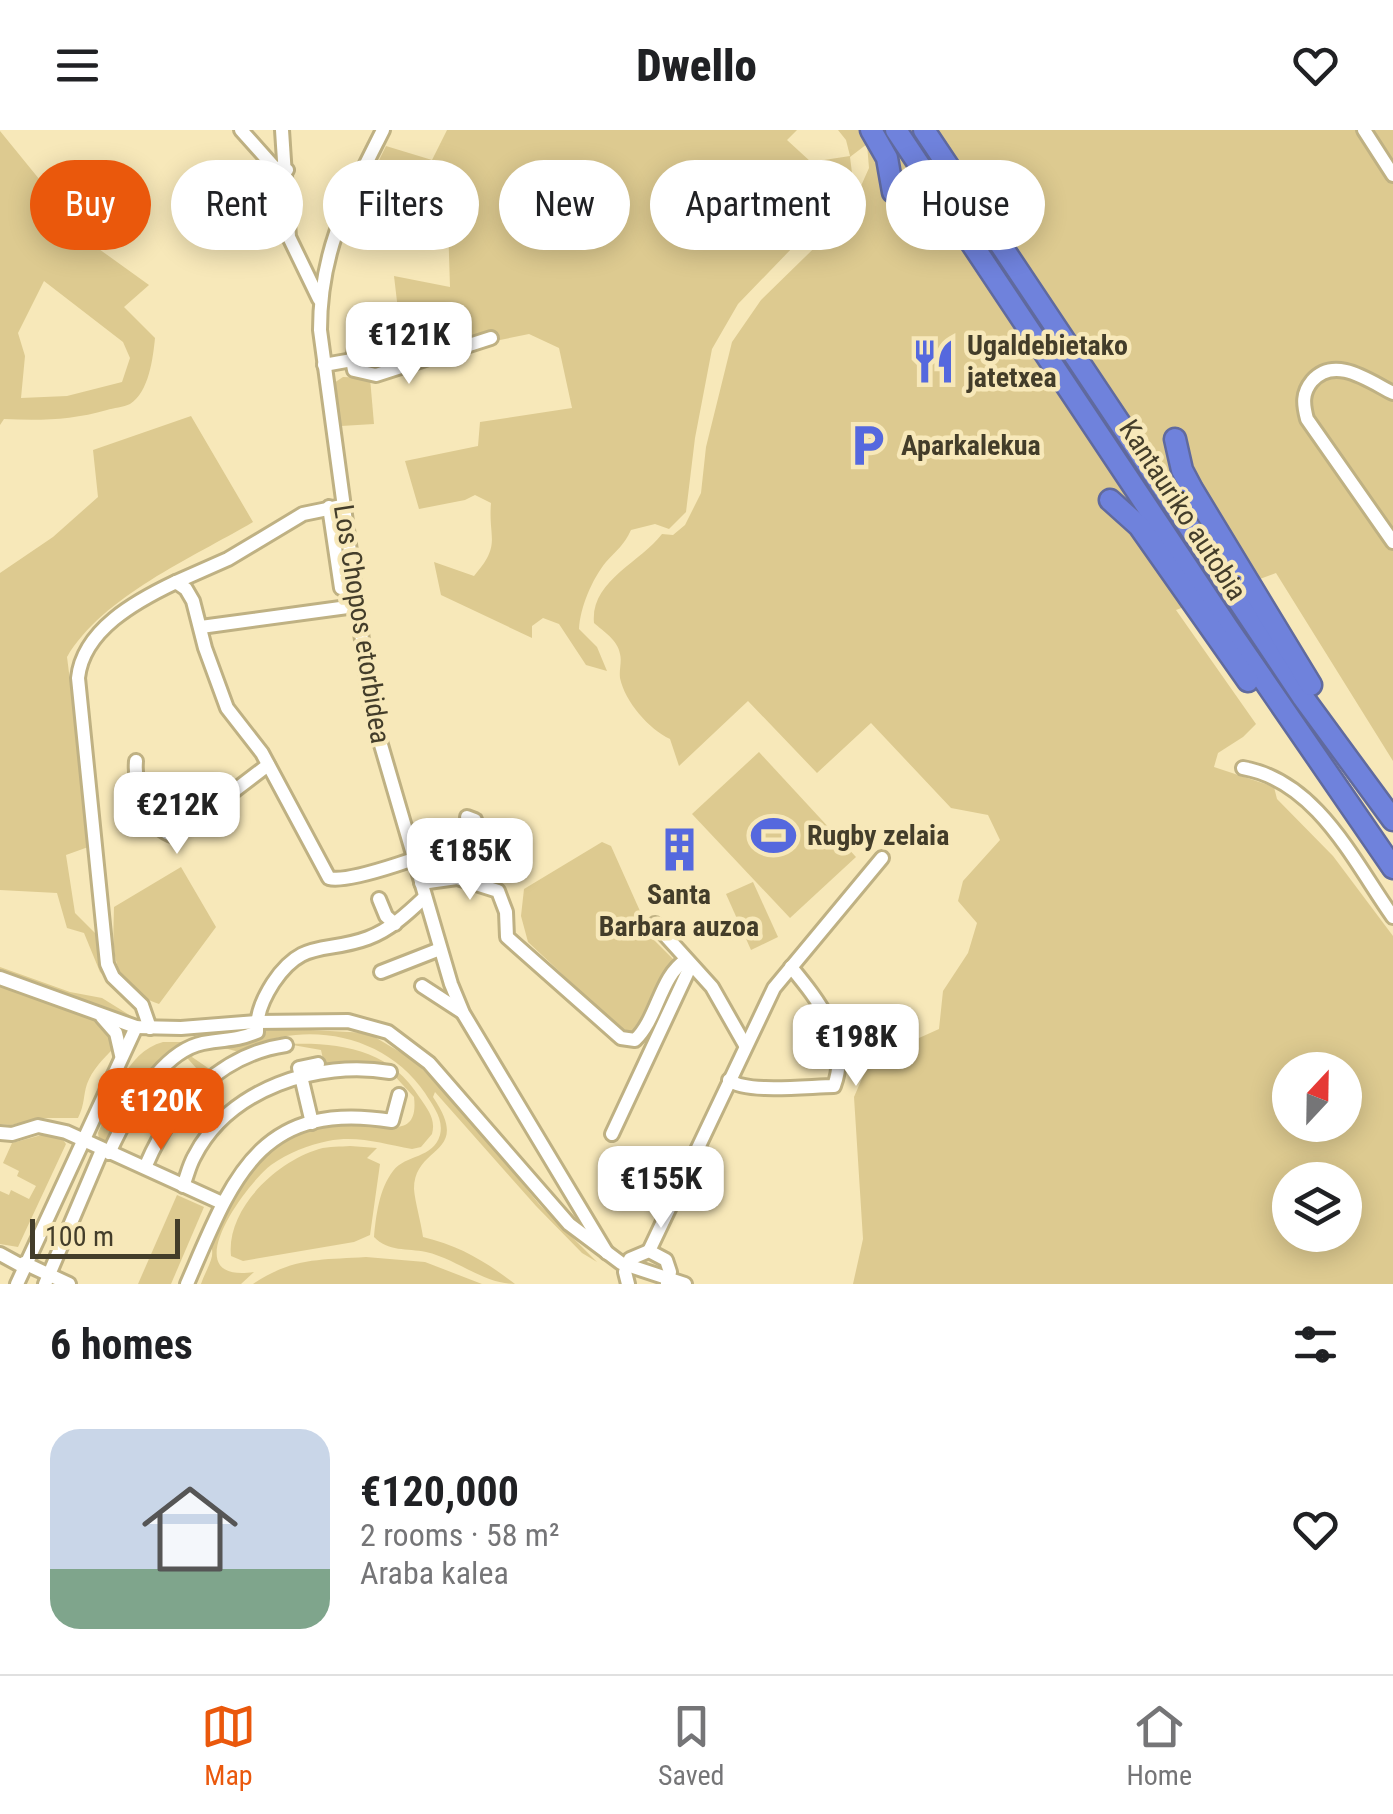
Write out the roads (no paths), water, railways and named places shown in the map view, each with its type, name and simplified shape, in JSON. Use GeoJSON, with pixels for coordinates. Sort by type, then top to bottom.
{"type":"FeatureCollection","features":[{"type":"Feature","properties":{"kind":"highway"},"geometry":{"type":"LineString","coordinates":[[872,130],[887,160]]}},
{"type":"Feature","properties":{"kind":"highway","name":"Kantauriko autobia"},"geometry":{"type":"LineString","coordinates":[[896,130],[1359,823],[1393,868]]}},
{"type":"Feature","properties":{"kind":"highway","name":"Kantauriko autobia"},"geometry":{"type":"LineString","coordinates":[[924,130],[1302,696],[1393,820]]}},
{"type":"Feature","properties":{"kind":"highway"},"geometry":{"type":"LineString","coordinates":[[1175,439],[1182,470],[1256,598],[1393,806]]}},
{"type":"Feature","properties":{"kind":"highway"},"geometry":{"type":"LineString","coordinates":[[1110,500],[1139,526],[1336,804],[1359,823]]}},
{"type":"Feature","properties":{"kind":"street"},"geometry":{"type":"LineString","coordinates":[[241,130],[268,160]]}},
{"type":"Feature","properties":{"kind":"street"},"geometry":{"type":"LineString","coordinates":[[282,130],[286,160]]}},
{"type":"Feature","properties":{"kind":"street","name":"Los Chopos etorbidea"},"geometry":{"type":"LineString","coordinates":[[383,130],[333,237],[320,301],[336,506],[372,714],[440,949],[463,1013],[607,1252]]}},
{"type":"Feature","properties":{"kind":"street"},"geometry":{"type":"LineString","coordinates":[[1364,130],[1393,176]]}},
{"type":"Feature","properties":{"kind":"street"},"geometry":{"type":"LineString","coordinates":[[295,250],[320,301]]}},
{"type":"Feature","properties":{"kind":"street"},"geometry":{"type":"LineString","coordinates":[[362,329],[352,360],[354,370],[376,375],[491,338]]}},
{"type":"Feature","properties":{"kind":"street"},"geometry":{"type":"LineString","coordinates":[[324,365],[352,360]]}},
{"type":"Feature","properties":{"kind":"street"},"geometry":{"type":"LineString","coordinates":[[1393,393],[1334,368],[1309,385],[1304,405],[1307,419],[1393,542]]}},
{"type":"Feature","properties":{"kind":"street"},"geometry":{"type":"LineString","coordinates":[[17,1284],[122,1058],[143,1027],[142,1005],[113,977],[107,964],[78,678],[80,662],[88,647],[118,616],[176,582],[228,560],[303,514],[336,506]]}},
{"type":"Feature","properties":{"kind":"street"},"geometry":{"type":"LineString","coordinates":[[176,582],[192,600],[227,708],[253,737],[329,878],[358,875],[474,836],[478,828],[467,817]]}},
{"type":"Feature","properties":{"kind":"street"},"geometry":{"type":"LineString","coordinates":[[201,627],[355,606]]}},
{"type":"Feature","properties":{"kind":"street"},"geometry":{"type":"LineString","coordinates":[[136,761],[138,786],[146,808],[162,831],[175,836],[268,766]]}},
{"type":"Feature","properties":{"kind":"street"},"geometry":{"type":"LineString","coordinates":[[1243,768],[1268,774],[1318,810],[1393,918]]}},
{"type":"Feature","properties":{"kind":"street"},"geometry":{"type":"LineString","coordinates":[[464,840],[486,852]]}},
{"type":"Feature","properties":{"kind":"street"},"geometry":{"type":"LineString","coordinates":[[648,1251],[774,988],[882,858]]}},
{"type":"Feature","properties":{"kind":"street"},"geometry":{"type":"LineString","coordinates":[[46,1280],[106,1152],[129,1112],[170,1062],[191,1047],[235,1041],[256,1032],[266,994],[282,969],[300,954],[370,938],[395,924],[423,890],[457,878],[498,891],[506,912],[507,937],[621,1038],[635,1040],[646,1030],[678,965],[688,962]]}},
{"type":"Feature","properties":{"kind":"street"},"geometry":{"type":"LineString","coordinates":[[379,900],[386,916],[395,924]]}},
{"type":"Feature","properties":{"kind":"street"},"geometry":{"type":"LineString","coordinates":[[655,924],[712,986],[745,1045]]}},
{"type":"Feature","properties":{"kind":"street"},"geometry":{"type":"LineString","coordinates":[[382,972],[440,949]]}},
{"type":"Feature","properties":{"kind":"street"},"geometry":{"type":"LineString","coordinates":[[612,1134],[688,962]]}},
{"type":"Feature","properties":{"kind":"street"},"geometry":{"type":"LineString","coordinates":[[729,1080],[736,1086],[834,1086],[838,1062],[831,1021],[791,967]]}},
{"type":"Feature","properties":{"kind":"street"},"geometry":{"type":"LineString","coordinates":[[0,978],[143,1027],[348,1021],[388,1032],[429,1064],[569,1224],[626,1265],[685,1284]]}},
{"type":"Feature","properties":{"kind":"street"},"geometry":{"type":"LineString","coordinates":[[422,986],[463,1013]]}},
{"type":"Feature","properties":{"kind":"street"},"geometry":{"type":"LineString","coordinates":[[100,1015],[116,1033],[122,1058]]}},
{"type":"Feature","properties":{"kind":"street"},"geometry":{"type":"LineString","coordinates":[[147,1163],[179,1110],[209,1078],[259,1050],[286,1045]]}},
{"type":"Feature","properties":{"kind":"street"},"geometry":{"type":"LineString","coordinates":[[312,1122],[299,1068],[318,1064]]}},
{"type":"Feature","properties":{"kind":"street"},"geometry":{"type":"LineString","coordinates":[[183,1186],[194,1156],[239,1104],[273,1085],[352,1069],[390,1072]]}},
{"type":"Feature","properties":{"kind":"street"},"geometry":{"type":"LineString","coordinates":[[187,1284],[222,1203],[244,1168],[264,1146],[278,1134],[312,1122],[348,1115],[392,1121],[399,1095]]}},
{"type":"Feature","properties":{"kind":"street"},"geometry":{"type":"LineString","coordinates":[[0,1132],[12,1134],[49,1126],[222,1203]]}},
{"type":"Feature","properties":{"kind":"street"},"geometry":{"type":"LineString","coordinates":[[569,1224],[580,1207]]}},
{"type":"Feature","properties":{"kind":"street"},"geometry":{"type":"LineString","coordinates":[[628,1284],[626,1265],[635,1254],[648,1251],[666,1260],[668,1281]]}},
{"type":"Feature","properties":{"kind":"street"},"geometry":{"type":"LineString","coordinates":[[0,1254],[46,1280],[69,1284]]}},
{"type":"Feature","properties":{"kind":"place","name":"Ugaldebietako jatetxea"},"geometry":{"type":"Point","coordinates":[934,361]}},
{"type":"Feature","properties":{"kind":"place","name":"Aparkalekua"},"geometry":{"type":"Point","coordinates":[868,445]}},
{"type":"Feature","properties":{"kind":"place","name":"Rugby zelaia"},"geometry":{"type":"Point","coordinates":[774,835]}},
{"type":"Feature","properties":{"kind":"place","name":"Santa Barbara auzoa"},"geometry":{"type":"Point","coordinates":[679,849]}}]}
